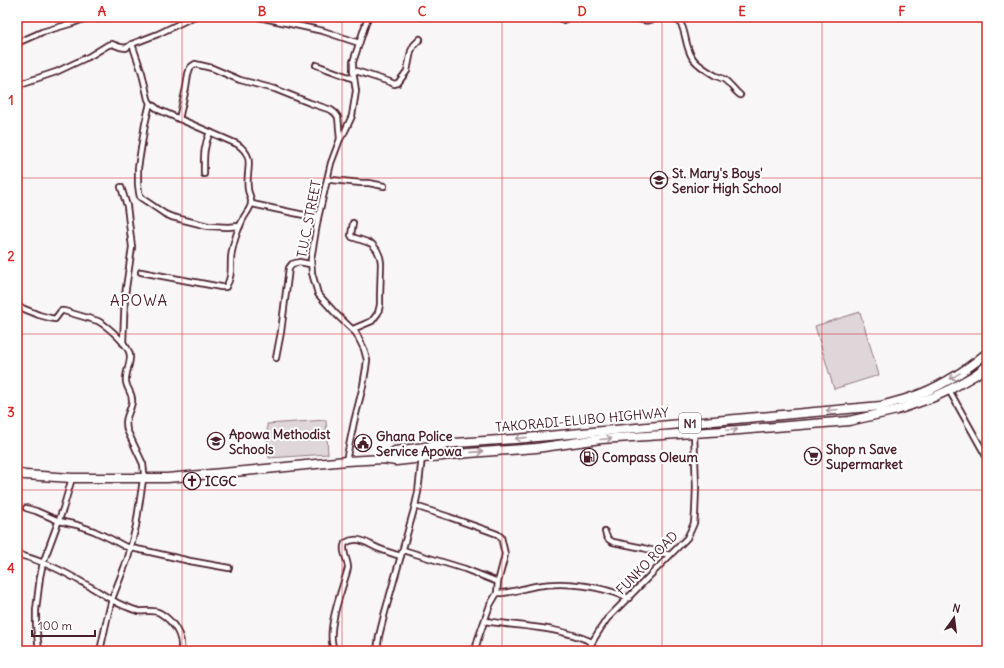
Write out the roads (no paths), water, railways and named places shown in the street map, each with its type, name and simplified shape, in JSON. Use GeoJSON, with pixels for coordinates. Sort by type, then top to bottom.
{"type":"FeatureCollection","features":[{"type":"Feature","properties":{"kind":"highway","name":"TAKORADI-ELUBO HIGHWAY"},"geometry":{"type":"LineString","coordinates":[[383,459],[395,451],[455,443],[515,439],[881,406],[909,398],[943,383],[987,353]]}},
{"type":"Feature","properties":{"kind":"highway","name":"TAKORADI-ELUBO HIGHWAY"},"geometry":{"type":"LineString","coordinates":[[17,473],[72,478],[187,477],[346,461],[383,459],[396,461],[422,457],[536,448],[601,440],[848,421],[897,410],[934,397],[975,375],[987,366]]}},
{"type":"Feature","properties":{"kind":"street"},"geometry":{"type":"LineString","coordinates":[[17,43],[89,17]]}},
{"type":"Feature","properties":{"kind":"street"},"geometry":{"type":"LineString","coordinates":[[17,85],[56,72],[90,56],[108,45],[112,44],[126,48],[193,17]]}},
{"type":"Feature","properties":{"kind":"street"},"geometry":{"type":"LineString","coordinates":[[259,17],[323,31],[359,43]]}},
{"type":"Feature","properties":{"kind":"street","name":"T.U.C. STREET"},"geometry":{"type":"LineString","coordinates":[[346,461],[367,360],[364,349],[353,329],[336,314],[318,294],[310,264],[318,218],[331,163],[340,139],[346,131],[352,116],[356,91],[353,62],[368,17]]}},
{"type":"Feature","properties":{"kind":"street"},"geometry":{"type":"LineString","coordinates":[[558,17],[563,20],[568,17]]}},
{"type":"Feature","properties":{"kind":"street"},"geometry":{"type":"LineString","coordinates":[[636,17],[644,21],[661,17]]}},
{"type":"Feature","properties":{"kind":"street"},"geometry":{"type":"LineString","coordinates":[[676,17],[679,19],[692,58],[700,66],[727,81],[740,96]]}},
{"type":"Feature","properties":{"kind":"street"},"geometry":{"type":"LineString","coordinates":[[353,70],[394,84],[398,83],[407,71],[411,52],[414,45],[420,39]]}},
{"type":"Feature","properties":{"kind":"street"},"geometry":{"type":"LineString","coordinates":[[132,44],[144,79],[146,94],[150,103],[159,110],[237,144],[248,155],[248,188],[252,204],[240,226],[231,254],[230,280],[226,287],[141,272]]}},
{"type":"Feature","properties":{"kind":"street"},"geometry":{"type":"LineString","coordinates":[[179,119],[188,74],[190,68],[195,64],[212,68],[240,80],[275,89],[310,104],[331,110],[338,117],[340,139]]}},
{"type":"Feature","properties":{"kind":"street"},"geometry":{"type":"LineString","coordinates":[[316,65],[354,79]]}},
{"type":"Feature","properties":{"kind":"street"},"geometry":{"type":"LineString","coordinates":[[150,103],[138,168],[140,197],[172,217],[208,226],[240,226]]}},
{"type":"Feature","properties":{"kind":"street"},"geometry":{"type":"LineString","coordinates":[[204,174],[204,150],[210,132]]}},
{"type":"Feature","properties":{"kind":"street"},"geometry":{"type":"LineString","coordinates":[[327,180],[369,183],[384,186]]}},
{"type":"Feature","properties":{"kind":"street"},"geometry":{"type":"LineString","coordinates":[[121,187],[127,206],[132,247],[125,295],[123,343]]}},
{"type":"Feature","properties":{"kind":"street"},"geometry":{"type":"LineString","coordinates":[[252,204],[318,218]]}},
{"type":"Feature","properties":{"kind":"street"},"geometry":{"type":"LineString","coordinates":[[353,223],[352,237],[372,244],[377,250],[381,263],[380,304],[378,314],[372,321],[353,329]]}},
{"type":"Feature","properties":{"kind":"street"},"geometry":{"type":"LineString","coordinates":[[276,358],[281,332],[289,268],[292,264],[299,262],[310,264]]}},
{"type":"Feature","properties":{"kind":"street"},"geometry":{"type":"LineString","coordinates":[[17,306],[55,319],[61,311],[64,311],[98,321],[116,334],[130,351],[131,355],[126,382],[132,395],[132,403],[126,418],[126,424],[143,464],[144,473],[131,548],[112,599],[100,651]]}},
{"type":"Feature","properties":{"kind":"street"},"geometry":{"type":"LineString","coordinates":[[949,390],[987,458]]}},
{"type":"Feature","properties":{"kind":"street","name":"FUNKO ROAD"},"geometry":{"type":"LineString","coordinates":[[588,651],[607,619],[687,538],[691,530],[694,522],[696,487],[694,433]]}},
{"type":"Feature","properties":{"kind":"street"},"geometry":{"type":"LineString","coordinates":[[377,651],[385,612],[415,506],[422,457]]}},
{"type":"Feature","properties":{"kind":"street"},"geometry":{"type":"LineString","coordinates":[[39,651],[36,624],[38,592],[49,545],[59,521],[72,478]]}},
{"type":"Feature","properties":{"kind":"street"},"geometry":{"type":"LineString","coordinates":[[415,506],[479,527],[501,537],[505,554],[498,582],[497,593],[490,605],[475,651]]}},
{"type":"Feature","properties":{"kind":"street"},"geometry":{"type":"LineString","coordinates":[[26,508],[59,521],[77,525],[124,546],[190,562],[230,568]]}},
{"type":"Feature","properties":{"kind":"street"},"geometry":{"type":"LineString","coordinates":[[605,532],[608,540],[613,542],[670,555]]}},
{"type":"Feature","properties":{"kind":"street"},"geometry":{"type":"LineString","coordinates":[[335,651],[331,639],[332,625],[348,568],[348,562],[343,547],[345,543],[350,540],[362,540],[383,550],[402,556]]}},
{"type":"Feature","properties":{"kind":"street"},"geometry":{"type":"LineString","coordinates":[[403,550],[465,569],[498,582]]}},
{"type":"Feature","properties":{"kind":"street"},"geometry":{"type":"LineString","coordinates":[[17,554],[44,563],[78,579],[117,603],[138,611],[157,611],[161,613],[175,626],[181,641],[181,651]]}},
{"type":"Feature","properties":{"kind":"street"},"geometry":{"type":"LineString","coordinates":[[497,593],[505,594],[541,585],[575,584],[598,588],[629,598]]}},
{"type":"Feature","properties":{"kind":"street"},"geometry":{"type":"LineString","coordinates":[[484,621],[544,628],[573,635],[592,642]]}},
{"type":"Feature","properties":{"kind":"place","name":"St. Mary's Boys' Senior High School"},"geometry":{"type":"Point","coordinates":[659,180]}},
{"type":"Feature","properties":{"kind":"place","name":"Apowa Methodist Schools"},"geometry":{"type":"Point","coordinates":[216,441]}},
{"type":"Feature","properties":{"kind":"place","name":"Ghana Police Service Apowa"},"geometry":{"type":"Point","coordinates":[363,443]}},
{"type":"Feature","properties":{"kind":"place","name":"Shop n Save Supermarket"},"geometry":{"type":"Point","coordinates":[813,456]}},
{"type":"Feature","properties":{"kind":"place","name":"Compass Oleum"},"geometry":{"type":"Point","coordinates":[589,457]}},
{"type":"Feature","properties":{"kind":"place","name":"ICGC"},"geometry":{"type":"Point","coordinates":[192,481]}},
{"type":"Feature","properties":{"kind":"district","name":"APOWA"},"geometry":{"type":"Point","coordinates":[139,300]}}]}
